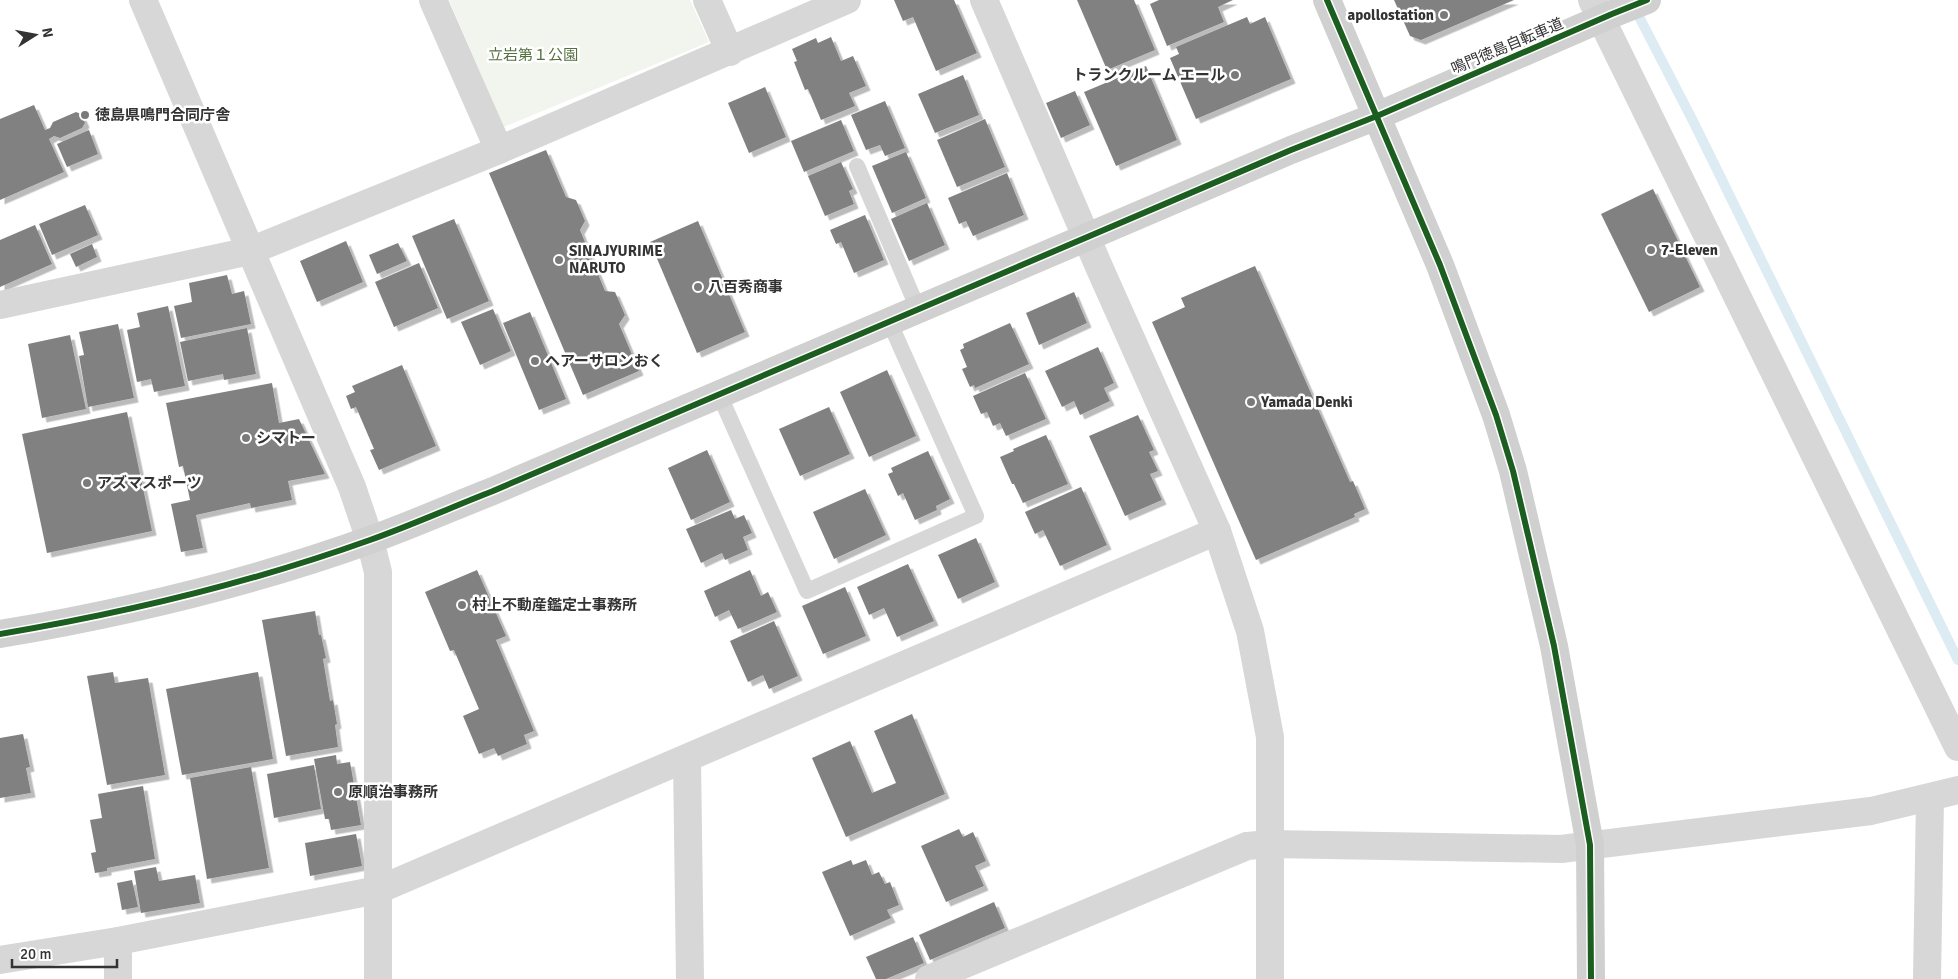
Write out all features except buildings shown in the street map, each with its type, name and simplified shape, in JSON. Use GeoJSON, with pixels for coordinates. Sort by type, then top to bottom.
{"type":"FeatureCollection","features":[{"type":"Feature","properties":{"kind":"street"},"geometry":{"type":"LineString","coordinates":[[143,0],[352,487],[370,540],[378,572],[378,979]]}},
{"type":"Feature","properties":{"kind":"street"},"geometry":{"type":"LineString","coordinates":[[433,0],[499,150]]}},
{"type":"Feature","properties":{"kind":"street"},"geometry":{"type":"LineString","coordinates":[[708,0],[730,52]]}},
{"type":"Feature","properties":{"kind":"street"},"geometry":{"type":"LineString","coordinates":[[0,305],[250,251],[499,150],[730,52],[846,0]]}},
{"type":"Feature","properties":{"kind":"street"},"geometry":{"type":"LineString","coordinates":[[984,0],[1086,237],[1217,531],[1250,631],[1270,737],[1270,979]]}},
{"type":"Feature","properties":{"kind":"street"},"geometry":{"type":"LineString","coordinates":[[1327,0],[1465,328],[1496,415],[1513,471],[1554,646],[1590,845],[1591,979]]}},
{"type":"Feature","properties":{"kind":"street","name":"鳴門徳島自転車道"},"geometry":{"type":"LineString","coordinates":[[0,634],[105,614],[204,592],[370,540],[494,491],[1086,237],[1376,116],[1601,11],[1647,0]]}},
{"type":"Feature","properties":{"kind":"street"},"geometry":{"type":"LineString","coordinates":[[1601,11],[1958,747]]}},
{"type":"Feature","properties":{"kind":"street"},"geometry":{"type":"LineString","coordinates":[[0,960],[118,941],[378,890],[1217,531]]}},
{"type":"Feature","properties":{"kind":"street"},"geometry":{"type":"LineString","coordinates":[[687,759],[690,979]]}},
{"type":"Feature","properties":{"kind":"street"},"geometry":{"type":"LineString","coordinates":[[929,979],[980,968],[1247,846],[1270,844],[1561,849],[1872,811],[1958,790]]}},
{"type":"Feature","properties":{"kind":"street"},"geometry":{"type":"LineString","coordinates":[[1927,979],[1930,798]]}},
{"type":"Feature","properties":{"kind":"street"},"geometry":{"type":"LineString","coordinates":[[118,941],[118,979]]}},
{"type":"Feature","properties":{"kind":"lane"},"geometry":{"type":"LineString","coordinates":[[857,166],[918,309]]}},
{"type":"Feature","properties":{"kind":"lane"},"geometry":{"type":"LineString","coordinates":[[719,394],[807,591],[976,516],[889,321]]}},
{"type":"Feature","properties":{"kind":"green space","name":"立岩第１公園"},"geometry":{"type":"Polygon","coordinates":[[[449,0],[690,0],[709,42],[504,127],[449,0]]]}},
{"type":"Feature","properties":{"kind":"waterway"},"geometry":{"type":"LineString","coordinates":[[1634,7],[1693,121],[1958,660]]}},
{"type":"Feature","properties":{"kind":"cycle path"},"geometry":{"type":"LineString","coordinates":[[1327,0],[1440,265],[1496,415],[1513,471],[1554,646],[1590,845],[1591,979]]}},
{"type":"Feature","properties":{"kind":"cycle path"},"geometry":{"type":"LineString","coordinates":[[0,634],[47,626],[187,595],[325,556],[386,534],[493,491],[1647,0]]}},
{"type":"Feature","properties":{"kind":"place","name":"apollostation"},"geometry":{"type":"Point","coordinates":[1444,15]}},
{"type":"Feature","properties":{"kind":"place","name":"トランクルーム エール"},"geometry":{"type":"Point","coordinates":[1235,75]}},
{"type":"Feature","properties":{"kind":"place","name":"徳島県鳴門合同庁舎"},"geometry":{"type":"Point","coordinates":[85,115]}},
{"type":"Feature","properties":{"kind":"place","name":"7-Eleven"},"geometry":{"type":"Point","coordinates":[1651,250]}},
{"type":"Feature","properties":{"kind":"place","name":"SINAJYURIME NARUTO"},"geometry":{"type":"Point","coordinates":[559,260]}},
{"type":"Feature","properties":{"kind":"place","name":"八百秀商事"},"geometry":{"type":"Point","coordinates":[698,287]}},
{"type":"Feature","properties":{"kind":"place","name":"ヘアーサロンおく"},"geometry":{"type":"Point","coordinates":[535,361]}},
{"type":"Feature","properties":{"kind":"place","name":"Yamada Denki"},"geometry":{"type":"Point","coordinates":[1251,402]}},
{"type":"Feature","properties":{"kind":"place","name":"シマトー"},"geometry":{"type":"Point","coordinates":[246,438]}},
{"type":"Feature","properties":{"kind":"place","name":"アズマスポーツ"},"geometry":{"type":"Point","coordinates":[87,483]}},
{"type":"Feature","properties":{"kind":"place","name":"村上不動産鑑定士事務所"},"geometry":{"type":"Point","coordinates":[462,605]}},
{"type":"Feature","properties":{"kind":"place","name":"原順治事務所"},"geometry":{"type":"Point","coordinates":[338,792]}}]}
